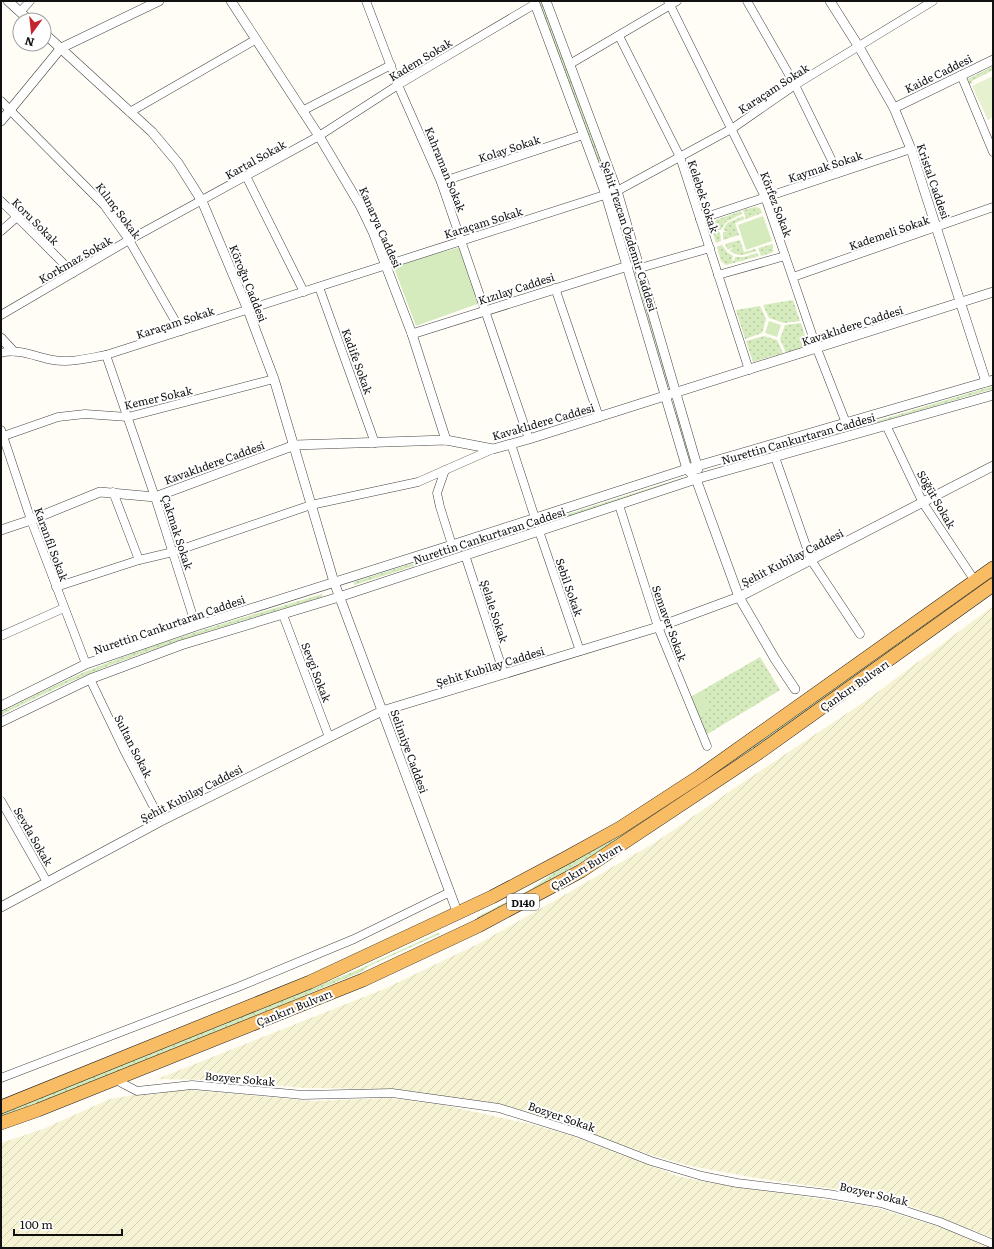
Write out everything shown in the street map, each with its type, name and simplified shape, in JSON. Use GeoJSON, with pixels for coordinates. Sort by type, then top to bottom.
{"type":"FeatureCollection","features":[{"type":"Feature","properties":{"kind":"highway","name":"Çankırı Bulvarı"},"geometry":{"type":"LineString","coordinates":[[1,1107],[310,982],[458,914],[564,859],[620,828],[700,776],[993,568]]}},
{"type":"Feature","properties":{"kind":"highway","name":"Çankırı Bulvarı"},"geometry":{"type":"LineString","coordinates":[[1,1123],[38,1110],[363,980],[478,926],[581,871],[757,754],[993,585]]}},
{"type":"Feature","properties":{"kind":"street"},"geometry":{"type":"LineString","coordinates":[[8,1],[20,12],[30,1]]}},
{"type":"Feature","properties":{"kind":"street"},"geometry":{"type":"LineString","coordinates":[[1,121],[61,48],[159,1]]}},
{"type":"Feature","properties":{"kind":"street","name":"Kanarya Caddesi"},"geometry":{"type":"LineString","coordinates":[[231,1],[318,136],[361,207],[386,265],[412,334],[446,440]]}},
{"type":"Feature","properties":{"kind":"street","name":"Kahraman Sokak"},"geometry":{"type":"LineString","coordinates":[[366,1],[398,85],[441,182],[529,439]]}},
{"type":"Feature","properties":{"kind":"street","name":"Şehit Tezcan Özdemir Caddesi"},"geometry":{"type":"LineString","coordinates":[[546,1],[617,191],[698,465],[697,479]]}},
{"type":"Feature","properties":{"kind":"street"},"geometry":{"type":"LineString","coordinates":[[748,1],[795,85],[838,173]]}},
{"type":"Feature","properties":{"kind":"street","name":"Kristal Caddesi"},"geometry":{"type":"LineString","coordinates":[[830,1],[859,47],[894,108],[911,149],[961,302],[989,381]]}},
{"type":"Feature","properties":{"kind":"street","name":"Karaçam Sokak"},"geometry":{"type":"LineString","coordinates":[[1,353],[13,351],[54,360],[74,361],[106,355],[617,191],[733,128],[795,85],[933,1]]}},
{"type":"Feature","properties":{"kind":"street","name":"Şehit Tezcan Özdemir Caddesi"},"geometry":{"type":"LineString","coordinates":[[534,2],[606,195],[687,469],[697,479]]}},
{"type":"Feature","properties":{"kind":"street","name":"Kadem Sokak"},"geometry":{"type":"LineString","coordinates":[[318,136],[534,2]]}},
{"type":"Feature","properties":{"kind":"street"},"geometry":{"type":"LineString","coordinates":[[570,64],[619,36],[672,2]]}},
{"type":"Feature","properties":{"kind":"street","name":"Körfez Sokak"},"geometry":{"type":"LineString","coordinates":[[672,2],[765,197],[817,349],[846,423]]}},
{"type":"Feature","properties":{"kind":"street","name":"Kelebek Sokak"},"geometry":{"type":"LineString","coordinates":[[619,36],[680,157],[749,370]]}},
{"type":"Feature","properties":{"kind":"street","name":"Köroğu Caddesi"},"geometry":{"type":"LineString","coordinates":[[52,40],[166,147],[202,200],[248,310],[274,379],[295,445],[311,505],[339,597]]}},
{"type":"Feature","properties":{"kind":"street"},"geometry":{"type":"LineString","coordinates":[[130,112],[255,40]]}},
{"type":"Feature","properties":{"kind":"street","name":"Kaide Caddesi"},"geometry":{"type":"LineString","coordinates":[[894,108],[993,60]]}},
{"type":"Feature","properties":{"kind":"street"},"geometry":{"type":"LineString","coordinates":[[302,111],[391,65]]}},
{"type":"Feature","properties":{"kind":"street"},"geometry":{"type":"LineString","coordinates":[[962,75],[993,152]]}},
{"type":"Feature","properties":{"kind":"street","name":"Kılınç Sokak"},"geometry":{"type":"LineString","coordinates":[[1,101],[87,186],[104,205],[129,240],[181,331]]}},
{"type":"Feature","properties":{"kind":"street","name":"Kolay Sokak"},"geometry":{"type":"LineString","coordinates":[[441,182],[583,135]]}},
{"type":"Feature","properties":{"kind":"street","name":"Kartal Sokak"},"geometry":{"type":"LineString","coordinates":[[202,200],[318,136]]}},
{"type":"Feature","properties":{"kind":"street","name":"Kaymak Sokak"},"geometry":{"type":"LineString","coordinates":[[700,219],[911,149]]}},
{"type":"Feature","properties":{"kind":"street"},"geometry":{"type":"LineString","coordinates":[[246,176],[304,292]]}},
{"type":"Feature","properties":{"kind":"street","name":"Korkmaz Sokak"},"geometry":{"type":"LineString","coordinates":[[1,315],[129,240],[202,200]]}},
{"type":"Feature","properties":{"kind":"street","name":"Koru Sokak"},"geometry":{"type":"LineString","coordinates":[[1,201],[73,273]]}},
{"type":"Feature","properties":{"kind":"street","name":"Kademeli Sokak"},"geometry":{"type":"LineString","coordinates":[[792,277],[993,207]]}},
{"type":"Feature","properties":{"kind":"street"},"geometry":{"type":"LineString","coordinates":[[1,231],[17,217]]}},
{"type":"Feature","properties":{"kind":"street"},"geometry":{"type":"LineString","coordinates":[[640,268],[710,248]]}},
{"type":"Feature","properties":{"kind":"street"},"geometry":{"type":"LineString","coordinates":[[718,275],[785,256]]}},
{"type":"Feature","properties":{"kind":"street","name":"Kızılay Caddesi"},"geometry":{"type":"LineString","coordinates":[[412,334],[628,266]]}},
{"type":"Feature","properties":{"kind":"street","name":"Kadife Sokak"},"geometry":{"type":"LineString","coordinates":[[320,287],[375,443]]}},
{"type":"Feature","properties":{"kind":"street"},"geometry":{"type":"LineString","coordinates":[[555,288],[598,417]]}},
{"type":"Feature","properties":{"kind":"street","name":"Kavaklıdere Caddesi"},"geometry":{"type":"LineString","coordinates":[[1,530],[31,520],[100,492],[155,497],[295,445],[446,440],[493,449],[817,349],[993,292]]}},
{"type":"Feature","properties":{"kind":"street"},"geometry":{"type":"LineString","coordinates":[[1,338],[13,351]]}},
{"type":"Feature","properties":{"kind":"street","name":"Çakmak Sokak"},"geometry":{"type":"LineString","coordinates":[[106,355],[155,497],[196,626]]}},
{"type":"Feature","properties":{"kind":"street","name":"Kemer Sokak"},"geometry":{"type":"LineString","coordinates":[[2,434],[68,415],[85,414],[128,417],[274,379]]}},
{"type":"Feature","properties":{"kind":"street","name":"Nurettin Cankurtaran Caddesi"},"geometry":{"type":"LineString","coordinates":[[1,706],[86,664],[196,626],[452,546],[698,465],[989,381]]}},
{"type":"Feature","properties":{"kind":"street","name":"Nurettin Cankurtaran Caddesi"},"geometry":{"type":"LineString","coordinates":[[1,722],[90,679],[174,647],[283,615],[697,479],[993,395]]}},
{"type":"Feature","properties":{"kind":"street","name":"Söğüt Sokak"},"geometry":{"type":"LineString","coordinates":[[886,425],[923,503],[975,581]]}},
{"type":"Feature","properties":{"kind":"street","name":"Karanfil Sokak"},"geometry":{"type":"LineString","coordinates":[[2,434],[31,520],[86,664]]}},
{"type":"Feature","properties":{"kind":"street"},"geometry":{"type":"LineString","coordinates":[[511,444],[535,518]]}},
{"type":"Feature","properties":{"kind":"street"},"geometry":{"type":"LineString","coordinates":[[56,587],[139,560],[173,552],[311,505],[418,482],[493,449]]}},
{"type":"Feature","properties":{"kind":"street"},"geometry":{"type":"LineString","coordinates":[[775,457],[811,560],[860,634]]}},
{"type":"Feature","properties":{"kind":"street","name":"Şehit Kubilay Caddesi"},"geometry":{"type":"LineString","coordinates":[[1,907],[161,821],[382,711],[658,627],[739,598],[993,466]]}},
{"type":"Feature","properties":{"kind":"street"},"geometry":{"type":"LineString","coordinates":[[445,470],[438,493],[440,507],[452,546]]}},
{"type":"Feature","properties":{"kind":"street"},"geometry":{"type":"LineString","coordinates":[[697,479],[739,598],[775,659],[795,689]]}},
{"type":"Feature","properties":{"kind":"street"},"geometry":{"type":"LineString","coordinates":[[113,492],[139,560]]}},
{"type":"Feature","properties":{"kind":"street","name":"Semaver Sokak"},"geometry":{"type":"LineString","coordinates":[[619,505],[658,627],[707,746]]}},
{"type":"Feature","properties":{"kind":"street","name":"Sebil Sokak"},"geometry":{"type":"LineString","coordinates":[[539,531],[580,651]]}},
{"type":"Feature","properties":{"kind":"street","name":"Şelale Sokak"},"geometry":{"type":"LineString","coordinates":[[465,555],[504,674]]}},
{"type":"Feature","properties":{"kind":"street","name":"Selimiye Caddesi"},"geometry":{"type":"LineString","coordinates":[[339,597],[458,914]]}},
{"type":"Feature","properties":{"kind":"street"},"geometry":{"type":"LineString","coordinates":[[1,636],[64,608]]}},
{"type":"Feature","properties":{"kind":"street","name":"Sevgi Sokak"},"geometry":{"type":"LineString","coordinates":[[283,615],[330,737]]}},
{"type":"Feature","properties":{"kind":"street","name":"Sultan Sokak"},"geometry":{"type":"LineString","coordinates":[[90,679],[125,752],[161,821]]}},
{"type":"Feature","properties":{"kind":"street","name":"Sevda Sokak"},"geometry":{"type":"LineString","coordinates":[[1,802],[47,882]]}},
{"type":"Feature","properties":{"kind":"street"},"geometry":{"type":"LineString","coordinates":[[1,1078],[245,984],[354,939],[450,892]]}},
{"type":"Feature","properties":{"kind":"street","name":"Bozyer Sokak"},"geometry":{"type":"LineString","coordinates":[[114,1079],[137,1091],[192,1085],[303,1096],[392,1093],[499,1108],[579,1133],[651,1161],[702,1176],[737,1183],[828,1194],[881,1203],[940,1222],[993,1244]]}},
{"type":"Feature","properties":{"kind":"street","name":"Çankırı Bulvarı"},"geometry":{"type":"LineString","coordinates":[[1,1103],[25,1097]]}},
{"type":"Feature","properties":{"kind":"shaded area"},"geometry":{"type":"Polygon","coordinates":[[[993,606],[993,1238],[916,1208],[856,1192],[762,1179],[690,1166],[651,1155],[518,1109],[495,1103],[381,1089],[304,1088],[214,1080],[157,1079],[384,989],[480,943],[656,842],[867,700],[993,606]]]}},
{"type":"Feature","properties":{"kind":"shaded area"},"geometry":{"type":"Polygon","coordinates":[[[179,1089],[314,1101],[389,1098],[443,1105],[535,1125],[572,1136],[678,1176],[706,1182],[874,1207],[946,1229],[989,1248],[1,1248],[1,1143],[43,1129],[110,1099],[133,1095],[157,1094],[179,1089]]]}},
{"type":"Feature","properties":{"kind":"green space"},"geometry":{"type":"Polygon","coordinates":[[[538,1],[541,1],[608,181],[606,182],[538,1]]]}},
{"type":"Feature","properties":{"kind":"green space"},"geometry":{"type":"Polygon","coordinates":[[[993,66],[993,70],[972,81],[969,85],[968,79],[993,66]]]}},
{"type":"Feature","properties":{"kind":"green space"},"geometry":{"type":"Polygon","coordinates":[[[993,76],[993,117],[988,120],[972,86],[993,76]]]}},
{"type":"Feature","properties":{"kind":"green space"},"geometry":{"type":"Polygon","coordinates":[[[755,207],[760,208],[762,213],[746,219],[743,210],[755,207]]]}},
{"type":"Feature","properties":{"kind":"green space"},"geometry":{"type":"Polygon","coordinates":[[[616,210],[619,210],[670,386],[668,387],[616,210]]]}},
{"type":"Feature","properties":{"kind":"green space"},"geometry":{"type":"Polygon","coordinates":[[[741,211],[742,214],[726,222],[721,230],[717,230],[720,232],[721,241],[716,243],[711,227],[713,221],[741,211]]]}},
{"type":"Feature","properties":{"kind":"green space"},"geometry":{"type":"Polygon","coordinates":[[[743,216],[745,219],[735,223],[739,235],[723,240],[723,232],[727,232],[723,230],[727,223],[743,216]]]}},
{"type":"Feature","properties":{"kind":"green space"},"geometry":{"type":"Polygon","coordinates":[[[763,216],[772,241],[746,250],[738,225],[763,216]]]}},
{"type":"Feature","properties":{"kind":"green space"},"geometry":{"type":"Polygon","coordinates":[[[740,240],[744,252],[755,249],[757,251],[740,255],[730,251],[733,247],[728,250],[725,244],[740,240]]]}},
{"type":"Feature","properties":{"kind":"green space"},"geometry":{"type":"Polygon","coordinates":[[[773,244],[773,252],[761,256],[758,248],[773,244]]]}},
{"type":"Feature","properties":{"kind":"green space"},"geometry":{"type":"Polygon","coordinates":[[[722,245],[727,252],[733,256],[732,261],[734,261],[735,257],[744,257],[757,253],[759,256],[726,265],[721,261],[717,247],[722,245]]]}},
{"type":"Feature","properties":{"kind":"green space"},"geometry":{"type":"Polygon","coordinates":[[[461,247],[480,303],[416,326],[393,265],[461,247]]]}},
{"type":"Feature","properties":{"kind":"green space"},"geometry":{"type":"Polygon","coordinates":[[[793,300],[800,321],[784,323],[769,318],[763,305],[793,300]]]}},
{"type":"Feature","properties":{"kind":"green space"},"geometry":{"type":"Polygon","coordinates":[[[760,306],[766,319],[762,333],[745,339],[736,310],[760,306]]]}},
{"type":"Feature","properties":{"kind":"green space"},"geometry":{"type":"Polygon","coordinates":[[[769,321],[781,325],[777,337],[765,333],[769,321]]]}},
{"type":"Feature","properties":{"kind":"green space"},"geometry":{"type":"Polygon","coordinates":[[[801,323],[808,346],[786,353],[780,339],[785,325],[801,323]]]}},
{"type":"Feature","properties":{"kind":"green space"},"geometry":{"type":"Polygon","coordinates":[[[764,336],[777,340],[783,353],[753,362],[746,341],[764,336]]]}},
{"type":"Feature","properties":{"kind":"green space"},"geometry":{"type":"Polygon","coordinates":[[[993,386],[993,389],[715,470],[993,386]]]}},
{"type":"Feature","properties":{"kind":"green space"},"geometry":{"type":"Polygon","coordinates":[[[675,412],[677,412],[693,464],[691,465],[675,412]]]}},
{"type":"Feature","properties":{"kind":"green space"},"geometry":{"type":"Polygon","coordinates":[[[682,478],[682,481],[354,585],[354,582],[682,478]]]}},
{"type":"Feature","properties":{"kind":"green space"},"geometry":{"type":"Polygon","coordinates":[[[993,574],[993,579],[700,787],[591,856],[478,919],[477,917],[531,889],[556,871],[601,845],[993,574]]]}},
{"type":"Feature","properties":{"kind":"green space"},"geometry":{"type":"Polygon","coordinates":[[[322,594],[322,597],[203,633],[115,663],[64,684],[1,715],[1,712],[61,683],[125,656],[208,628],[322,594]]]}},
{"type":"Feature","properties":{"kind":"green space"},"geometry":{"type":"Polygon","coordinates":[[[760,657],[780,690],[706,735],[698,715],[710,706],[701,691],[760,657]]]}},
{"type":"Feature","properties":{"kind":"green space"},"geometry":{"type":"Polygon","coordinates":[[[701,691],[711,706],[698,715],[690,697],[701,691]]]}},
{"type":"Feature","properties":{"kind":"green space"},"geometry":{"type":"Polygon","coordinates":[[[438,933],[440,934],[369,966],[361,972],[102,1079],[1,1118],[1,1113],[355,971],[438,933]]]}}]}
